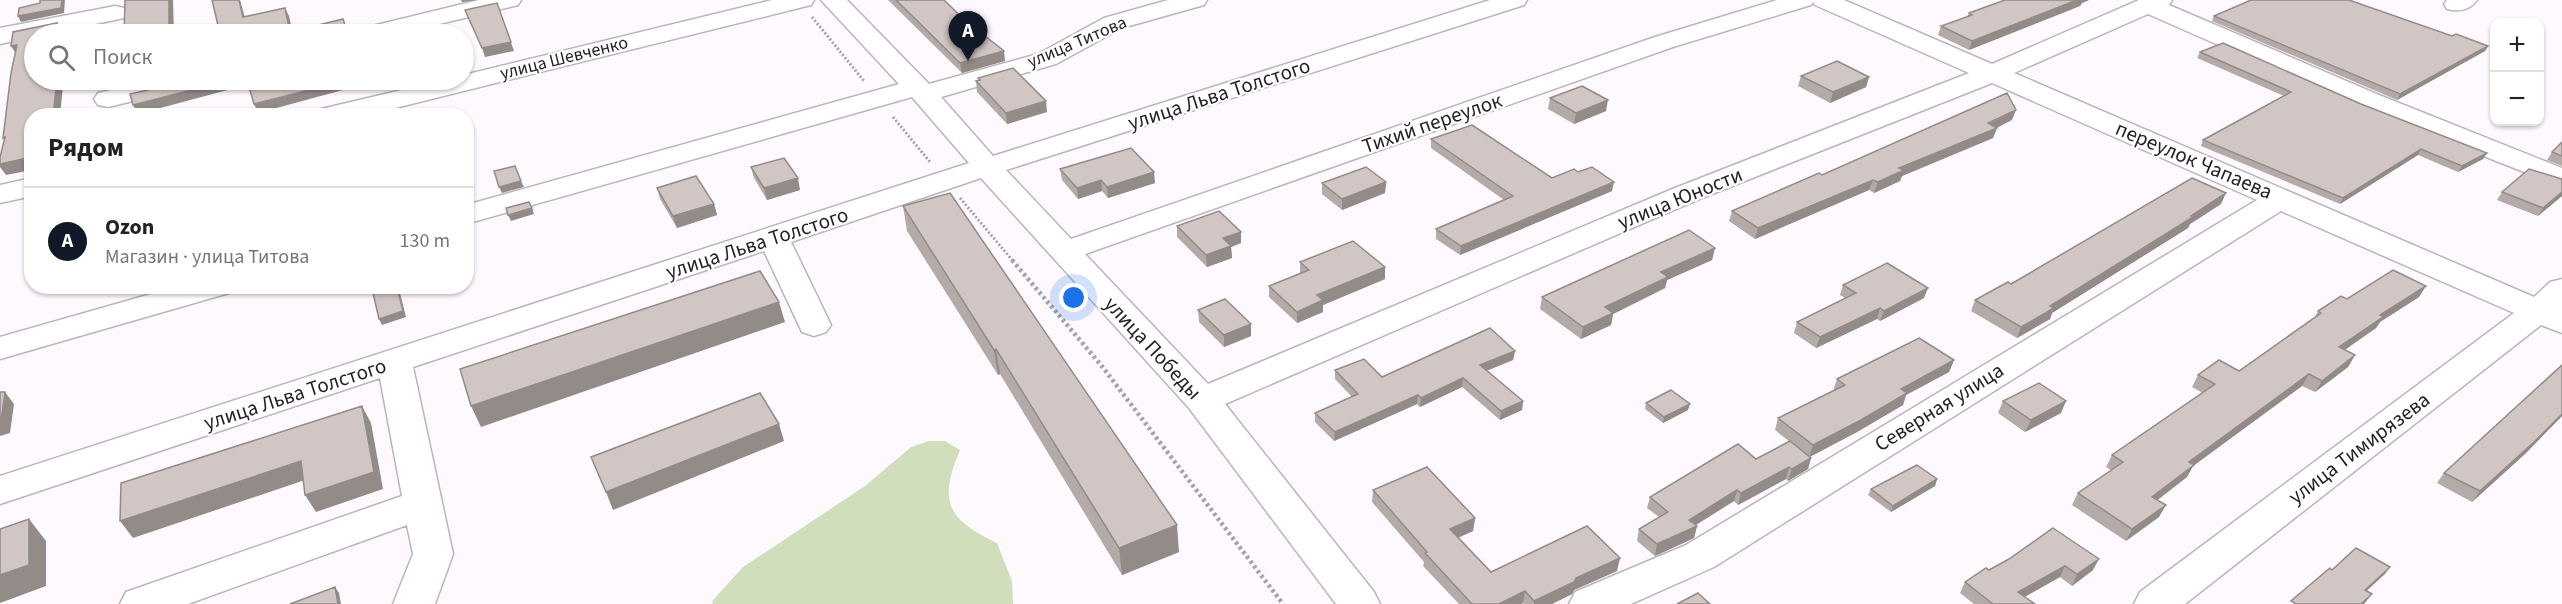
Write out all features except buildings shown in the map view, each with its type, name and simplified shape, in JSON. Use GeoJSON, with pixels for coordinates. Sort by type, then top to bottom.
{"type":"FeatureCollection","features":[{"type":"Feature","properties":{"kind":"street"},"geometry":{"type":"LineString","coordinates":[[410,24],[509,0]]}},
{"type":"Feature","properties":{"kind":"street","name":"улица Шевченко"},"geometry":{"type":"LineString","coordinates":[[474,80],[800,0]]}},
{"type":"Feature","properties":{"kind":"street","name":"улица Победы"},"geometry":{"type":"LineString","coordinates":[[833,0],[920,91],[1202,400],[1359,604]]}},
{"type":"Feature","properties":{"kind":"street","name":"улица Титова"},"geometry":{"type":"LineString","coordinates":[[474,213],[878,98],[920,91],[1047,58],[1113,23],[1195,0]]}},
{"type":"Feature","properties":{"kind":"street","name":"улица Льва Толстого"},"geometry":{"type":"LineString","coordinates":[[0,490],[987,167],[1515,0]]}},
{"type":"Feature","properties":{"kind":"street","name":"Тихий переулок"},"geometry":{"type":"LineString","coordinates":[[1065,251],[1664,42],[1802,0]]}},
{"type":"Feature","properties":{"kind":"street","name":"переулок Чапаева"},"geometry":{"type":"LineString","coordinates":[[1824,0],[2281,198],[2554,308]]}},
{"type":"Feature","properties":{"kind":"street"},"geometry":{"type":"LineString","coordinates":[[2154,2],[2368,101],[2562,177]]}},
{"type":"Feature","properties":{"kind":"street","name":"улица Юности"},"geometry":{"type":"LineString","coordinates":[[1202,400],[1686,194],[1993,73],[2154,2]]}},
{"type":"Feature","properties":{"kind":"street"},"geometry":{"type":"LineString","coordinates":[[68,24],[114,16]]}},
{"type":"Feature","properties":{"kind":"street"},"geometry":{"type":"LineString","coordinates":[[0,36],[24,32]]}},
{"type":"Feature","properties":{"kind":"street"},"geometry":{"type":"LineString","coordinates":[[108,98],[143,90]]}},
{"type":"Feature","properties":{"kind":"street","name":"улица Шевченко"},"geometry":{"type":"LineString","coordinates":[[360,108],[433,90]]}},
{"type":"Feature","properties":{"kind":"street"},"geometry":{"type":"LineString","coordinates":[[0,194],[24,189]]}},
{"type":"Feature","properties":{"kind":"street","name":"Северная улица"},"geometry":{"type":"LineString","coordinates":[[1590,604],[1700,556],[2281,198]]}},
{"type":"Feature","properties":{"kind":"street"},"geometry":{"type":"LineString","coordinates":[[773,237],[814,325]]}},
{"type":"Feature","properties":{"kind":"street"},"geometry":{"type":"LineString","coordinates":[[0,348],[189,294]]}},
{"type":"Feature","properties":{"kind":"street","name":"улица Тимирязева"},"geometry":{"type":"LineString","coordinates":[[2155,604],[2554,308]]}},
{"type":"Feature","properties":{"kind":"street"},"geometry":{"type":"LineString","coordinates":[[394,362],[433,554],[414,604]]}},
{"type":"Feature","properties":{"kind":"street"},"geometry":{"type":"LineString","coordinates":[[141,604],[423,504]]}},
{"type":"Feature","properties":{"kind":"path"},"geometry":{"type":"LineString","coordinates":[[800,0],[945,181],[1101,364],[1283,604]]}},
{"type":"Feature","properties":{"kind":"green space"},"geometry":{"type":"Polygon","coordinates":[[[929,441],[945,441],[960,450],[949,483],[952,507],[967,526],[997,543],[1012,581],[1013,604],[712,604],[713,600],[743,567],[865,486],[911,447],[929,441]]]}},
{"type":"Feature","properties":{"kind":"place","name":"Ozon"},"geometry":{"type":"Point","coordinates":[968,61]}}]}
